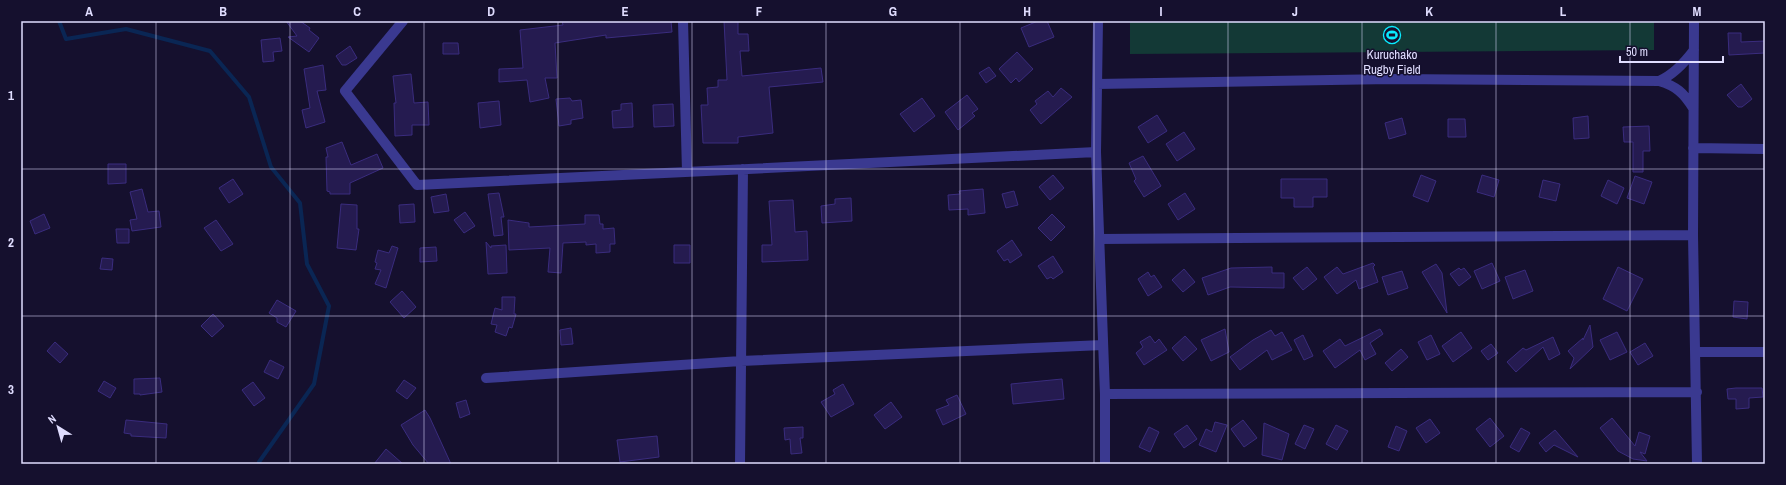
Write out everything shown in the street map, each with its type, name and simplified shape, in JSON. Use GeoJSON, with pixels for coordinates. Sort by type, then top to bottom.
{"type":"FeatureCollection","features":[{"type":"Feature","properties":{"kind":"street"},"geometry":{"type":"LineString","coordinates":[[403,21],[345,91],[416,185],[1096,152]]}},
{"type":"Feature","properties":{"kind":"street"},"geometry":{"type":"LineString","coordinates":[[683,21],[687,172]]}},
{"type":"Feature","properties":{"kind":"street"},"geometry":{"type":"LineString","coordinates":[[1098,21],[1096,152],[1105,394],[1104,464]]}},
{"type":"Feature","properties":{"kind":"street"},"geometry":{"type":"LineString","coordinates":[[1697,464],[1697,392],[1693,235],[1694,26],[1703,21]]}},
{"type":"Feature","properties":{"kind":"street"},"geometry":{"type":"LineString","coordinates":[[1097,84],[1391,79],[1659,81],[1667,78],[1694,50]]}},
{"type":"Feature","properties":{"kind":"street"},"geometry":{"type":"LineString","coordinates":[[1659,81],[1678,89],[1686,96],[1694,110]]}},
{"type":"Feature","properties":{"kind":"street"},"geometry":{"type":"LineString","coordinates":[[1693,148],[1765,149]]}},
{"type":"Feature","properties":{"kind":"street"},"geometry":{"type":"LineString","coordinates":[[740,464],[743,169]]}},
{"type":"Feature","properties":{"kind":"street"},"geometry":{"type":"LineString","coordinates":[[1100,239],[1693,235]]}},
{"type":"Feature","properties":{"kind":"street"},"geometry":{"type":"LineString","coordinates":[[486,378],[741,361],[1103,345]]}},
{"type":"Feature","properties":{"kind":"street"},"geometry":{"type":"LineString","coordinates":[[1696,352],[1765,352]]}},
{"type":"Feature","properties":{"kind":"street"},"geometry":{"type":"LineString","coordinates":[[1105,394],[1697,392]]}},
{"type":"Feature","properties":{"kind":"green space","name":"Kuruchako Rugby Field"},"geometry":{"type":"Polygon","coordinates":[[[1130,21],[1654,21],[1654,50],[1130,54],[1130,21]]]}},
{"type":"Feature","properties":{"kind":"building"},"geometry":{"type":"Polygon","coordinates":[[[286,21],[300,21],[310,28],[309,30],[319,38],[309,52],[288,37],[297,36],[286,21]]]}},
{"type":"Feature","properties":{"kind":"building"},"geometry":{"type":"Polygon","coordinates":[[[562,21],[671,21],[672,32],[606,38],[606,35],[555,43],[557,78],[545,78],[549,98],[530,102],[527,80],[499,82],[499,69],[523,68],[520,30],[563,25],[562,21]]]}},
{"type":"Feature","properties":{"kind":"building"},"geometry":{"type":"Polygon","coordinates":[[[724,21],[738,21],[738,34],[748,34],[749,51],[740,51],[742,76],[821,68],[823,82],[769,87],[773,133],[738,137],[738,143],[703,143],[701,105],[708,105],[707,88],[718,87],[718,80],[727,80],[724,21]]]}},
{"type":"Feature","properties":{"kind":"building"},"geometry":{"type":"Polygon","coordinates":[[[1038,21],[1047,21],[1054,37],[1029,47],[1021,28],[1038,21]]]}},
{"type":"Feature","properties":{"kind":"building"},"geometry":{"type":"Polygon","coordinates":[[[1728,33],[1741,33],[1741,42],[1765,41],[1765,53],[1729,55],[1728,33]]]}},
{"type":"Feature","properties":{"kind":"building"},"geometry":{"type":"Polygon","coordinates":[[[280,38],[282,51],[273,52],[274,61],[263,62],[261,40],[280,38]]]}},
{"type":"Feature","properties":{"kind":"building"},"geometry":{"type":"Polygon","coordinates":[[[443,43],[458,43],[459,54],[443,54],[443,43]]]}},
{"type":"Feature","properties":{"kind":"building"},"geometry":{"type":"Polygon","coordinates":[[[350,46],[357,58],[346,65],[342,65],[336,56],[350,46]]]}},
{"type":"Feature","properties":{"kind":"building"},"geometry":{"type":"Polygon","coordinates":[[[1017,52],[1033,69],[1019,82],[1016,78],[1011,83],[999,69],[1017,52]]]}},
{"type":"Feature","properties":{"kind":"building"},"geometry":{"type":"Polygon","coordinates":[[[323,65],[326,90],[317,91],[325,122],[306,128],[302,110],[310,108],[304,69],[323,65]]]}},
{"type":"Feature","properties":{"kind":"building"},"geometry":{"type":"Polygon","coordinates":[[[989,67],[996,76],[986,83],[979,73],[989,67]]]}},
{"type":"Feature","properties":{"kind":"building"},"geometry":{"type":"Polygon","coordinates":[[[411,74],[414,103],[428,102],[429,125],[412,125],[412,135],[395,136],[394,103],[396,103],[393,76],[411,74]]]}},
{"type":"Feature","properties":{"kind":"building"},"geometry":{"type":"Polygon","coordinates":[[[1741,84],[1752,99],[1742,107],[1738,107],[1727,95],[1741,84]]]}},
{"type":"Feature","properties":{"kind":"building"},"geometry":{"type":"Polygon","coordinates":[[[1061,88],[1072,97],[1041,124],[1030,110],[1037,104],[1035,101],[1048,91],[1053,97],[1061,88]]]}},
{"type":"Feature","properties":{"kind":"building"},"geometry":{"type":"Polygon","coordinates":[[[967,95],[978,109],[972,113],[975,116],[958,130],[945,112],[967,95]]]}},
{"type":"Feature","properties":{"kind":"building"},"geometry":{"type":"Polygon","coordinates":[[[570,98],[572,101],[581,100],[583,118],[571,120],[571,124],[559,126],[556,99],[570,98]]]}},
{"type":"Feature","properties":{"kind":"building"},"geometry":{"type":"Polygon","coordinates":[[[922,98],[935,116],[914,132],[900,114],[922,98]]]}},
{"type":"Feature","properties":{"kind":"building"},"geometry":{"type":"Polygon","coordinates":[[[499,101],[501,125],[480,128],[478,103],[499,101]]]}},
{"type":"Feature","properties":{"kind":"building"},"geometry":{"type":"Polygon","coordinates":[[[632,103],[633,127],[613,128],[612,111],[621,110],[621,104],[632,103]]]}},
{"type":"Feature","properties":{"kind":"building"},"geometry":{"type":"Polygon","coordinates":[[[673,104],[674,126],[654,127],[653,105],[673,104]]]}},
{"type":"Feature","properties":{"kind":"building"},"geometry":{"type":"Polygon","coordinates":[[[1157,115],[1167,131],[1148,143],[1138,127],[1157,115]]]}},
{"type":"Feature","properties":{"kind":"building"},"geometry":{"type":"Polygon","coordinates":[[[1588,116],[1589,138],[1574,139],[1573,118],[1588,116]]]}},
{"type":"Feature","properties":{"kind":"building"},"geometry":{"type":"Polygon","coordinates":[[[1402,118],[1406,134],[1389,139],[1385,123],[1402,118]]]}},
{"type":"Feature","properties":{"kind":"building"},"geometry":{"type":"Polygon","coordinates":[[[1448,119],[1465,119],[1466,137],[1448,137],[1448,119]]]}},
{"type":"Feature","properties":{"kind":"building"},"geometry":{"type":"Polygon","coordinates":[[[1649,126],[1650,151],[1643,151],[1643,172],[1633,172],[1633,142],[1624,142],[1623,127],[1649,126]]]}},
{"type":"Feature","properties":{"kind":"building"},"geometry":{"type":"Polygon","coordinates":[[[1184,132],[1195,149],[1177,161],[1166,144],[1184,132]]]}},
{"type":"Feature","properties":{"kind":"building"},"geometry":{"type":"Polygon","coordinates":[[[342,142],[351,165],[377,154],[383,168],[350,183],[350,194],[330,194],[330,192],[327,191],[326,157],[328,157],[326,148],[342,142]]]}},
{"type":"Feature","properties":{"kind":"building"},"geometry":{"type":"Polygon","coordinates":[[[1143,156],[1161,186],[1144,197],[1134,181],[1136,179],[1129,163],[1143,156]]]}},
{"type":"Feature","properties":{"kind":"building"},"geometry":{"type":"Polygon","coordinates":[[[108,164],[126,164],[126,183],[108,184],[108,164]]]}},
{"type":"Feature","properties":{"kind":"building"},"geometry":{"type":"Polygon","coordinates":[[[1053,175],[1064,188],[1050,200],[1039,187],[1053,175]]]}},
{"type":"Feature","properties":{"kind":"building"},"geometry":{"type":"Polygon","coordinates":[[[1421,175],[1436,181],[1428,202],[1413,196],[1421,175]]]}},
{"type":"Feature","properties":{"kind":"building"},"geometry":{"type":"Polygon","coordinates":[[[1482,175],[1499,180],[1494,197],[1477,192],[1482,175]]]}},
{"type":"Feature","properties":{"kind":"building"},"geometry":{"type":"Polygon","coordinates":[[[1635,176],[1652,182],[1644,204],[1627,198],[1635,176]]]}},
{"type":"Feature","properties":{"kind":"building"},"geometry":{"type":"Polygon","coordinates":[[[233,179],[243,194],[229,203],[219,188],[233,179]]]}},
{"type":"Feature","properties":{"kind":"building"},"geometry":{"type":"Polygon","coordinates":[[[1281,179],[1327,179],[1327,197],[1313,197],[1313,207],[1294,207],[1294,198],[1281,198],[1281,179]]]}},
{"type":"Feature","properties":{"kind":"building"},"geometry":{"type":"Polygon","coordinates":[[[1543,180],[1560,184],[1556,201],[1539,197],[1543,180]]]}},
{"type":"Feature","properties":{"kind":"building"},"geometry":{"type":"Polygon","coordinates":[[[1608,180],[1624,188],[1617,204],[1601,196],[1608,180]]]}},
{"type":"Feature","properties":{"kind":"building"},"geometry":{"type":"Polygon","coordinates":[[[142,189],[148,212],[159,211],[161,227],[132,231],[130,220],[137,219],[130,192],[142,189]]]}},
{"type":"Feature","properties":{"kind":"building"},"geometry":{"type":"Polygon","coordinates":[[[983,189],[985,213],[968,215],[968,209],[949,210],[948,195],[960,194],[959,191],[983,189]]]}},
{"type":"Feature","properties":{"kind":"building"},"geometry":{"type":"Polygon","coordinates":[[[1014,191],[1018,205],[1006,208],[1002,194],[1014,191]]]}},
{"type":"Feature","properties":{"kind":"building"},"geometry":{"type":"Polygon","coordinates":[[[499,193],[504,217],[501,217],[503,235],[494,236],[488,194],[499,193]]]}},
{"type":"Feature","properties":{"kind":"building"},"geometry":{"type":"Polygon","coordinates":[[[1185,193],[1195,209],[1178,220],[1168,204],[1185,193]]]}},
{"type":"Feature","properties":{"kind":"building"},"geometry":{"type":"Polygon","coordinates":[[[446,194],[449,211],[434,213],[431,197],[446,194]]]}},
{"type":"Feature","properties":{"kind":"building"},"geometry":{"type":"Polygon","coordinates":[[[851,198],[852,221],[822,223],[821,206],[835,204],[835,199],[851,198]]]}},
{"type":"Feature","properties":{"kind":"building"},"geometry":{"type":"Polygon","coordinates":[[[793,200],[795,232],[807,231],[808,260],[762,262],[762,245],[772,245],[769,201],[793,200]]]}},
{"type":"Feature","properties":{"kind":"building"},"geometry":{"type":"Polygon","coordinates":[[[341,204],[357,205],[357,229],[359,229],[356,250],[337,248],[341,204]]]}},
{"type":"Feature","properties":{"kind":"building"},"geometry":{"type":"Polygon","coordinates":[[[414,204],[415,222],[400,223],[399,205],[414,204]]]}},
{"type":"Feature","properties":{"kind":"building"},"geometry":{"type":"Polygon","coordinates":[[[465,212],[475,226],[464,233],[454,220],[465,212]]]}},
{"type":"Feature","properties":{"kind":"building"},"geometry":{"type":"Polygon","coordinates":[[[44,214],[50,228],[35,234],[30,221],[44,214]]]}},
{"type":"Feature","properties":{"kind":"building"},"geometry":{"type":"Polygon","coordinates":[[[1052,214],[1065,227],[1051,241],[1038,228],[1052,214]]]}},
{"type":"Feature","properties":{"kind":"building"},"geometry":{"type":"Polygon","coordinates":[[[585,215],[599,215],[600,224],[603,224],[603,229],[614,228],[615,244],[610,244],[610,252],[596,253],[596,244],[586,245],[586,242],[563,243],[561,273],[548,272],[550,248],[509,250],[508,220],[529,223],[529,227],[585,224],[585,215]]]}},
{"type":"Feature","properties":{"kind":"building"},"geometry":{"type":"Polygon","coordinates":[[[216,220],[233,244],[221,251],[204,228],[216,220]]]}},
{"type":"Feature","properties":{"kind":"building"},"geometry":{"type":"Polygon","coordinates":[[[116,229],[129,229],[129,243],[117,243],[116,229]]]}},
{"type":"Feature","properties":{"kind":"building"},"geometry":{"type":"Polygon","coordinates":[[[1012,240],[1022,255],[1010,263],[1008,259],[1004,261],[997,251],[1012,240]]]}},
{"type":"Feature","properties":{"kind":"building"},"geometry":{"type":"Polygon","coordinates":[[[486,242],[491,248],[491,246],[506,245],[507,273],[488,274],[486,242]]]}},
{"type":"Feature","properties":{"kind":"building"},"geometry":{"type":"Polygon","coordinates":[[[674,245],[690,245],[690,263],[674,263],[674,245]]]}},
{"type":"Feature","properties":{"kind":"building"},"geometry":{"type":"Polygon","coordinates":[[[392,246],[398,248],[386,288],[375,284],[381,270],[375,269],[377,263],[375,262],[378,250],[389,253],[392,246]]]}},
{"type":"Feature","properties":{"kind":"building"},"geometry":{"type":"Polygon","coordinates":[[[436,247],[437,261],[420,262],[420,248],[436,247]]]}},
{"type":"Feature","properties":{"kind":"building"},"geometry":{"type":"Polygon","coordinates":[[[1053,256],[1063,272],[1053,279],[1051,277],[1047,279],[1038,266],[1053,256]]]}},
{"type":"Feature","properties":{"kind":"building"},"geometry":{"type":"Polygon","coordinates":[[[102,258],[113,259],[112,270],[100,269],[102,258]]]}},
{"type":"Feature","properties":{"kind":"building"},"geometry":{"type":"Polygon","coordinates":[[[1373,263],[1375,265],[1373,267],[1378,282],[1359,289],[1356,280],[1337,294],[1324,277],[1337,267],[1343,274],[1373,263]]]}},
{"type":"Feature","properties":{"kind":"building"},"geometry":{"type":"Polygon","coordinates":[[[1492,263],[1500,281],[1482,289],[1474,271],[1492,263]]]}},
{"type":"Feature","properties":{"kind":"building"},"geometry":{"type":"Polygon","coordinates":[[[1436,264],[1442,273],[1447,313],[1422,272],[1436,264]]]}},
{"type":"Feature","properties":{"kind":"building"},"geometry":{"type":"Polygon","coordinates":[[[1272,267],[1272,273],[1284,273],[1284,288],[1230,287],[1208,295],[1202,278],[1231,268],[1272,267]]]}},
{"type":"Feature","properties":{"kind":"building"},"geometry":{"type":"Polygon","coordinates":[[[1307,267],[1317,279],[1303,290],[1293,278],[1307,267]]]}},
{"type":"Feature","properties":{"kind":"building"},"geometry":{"type":"Polygon","coordinates":[[[1618,267],[1643,279],[1627,311],[1603,299],[1618,267]]]}},
{"type":"Feature","properties":{"kind":"building"},"geometry":{"type":"Polygon","coordinates":[[[1459,268],[1461,270],[1464,268],[1471,277],[1459,286],[1450,274],[1459,268]]]}},
{"type":"Feature","properties":{"kind":"building"},"geometry":{"type":"Polygon","coordinates":[[[1184,269],[1195,282],[1183,292],[1172,280],[1184,269]]]}},
{"type":"Feature","properties":{"kind":"building"},"geometry":{"type":"Polygon","coordinates":[[[1525,270],[1533,291],[1513,299],[1505,277],[1525,270]]]}},
{"type":"Feature","properties":{"kind":"building"},"geometry":{"type":"Polygon","coordinates":[[[1402,271],[1408,288],[1388,295],[1382,277],[1402,271]]]}},
{"type":"Feature","properties":{"kind":"building"},"geometry":{"type":"Polygon","coordinates":[[[1148,272],[1151,277],[1154,275],[1162,287],[1148,296],[1138,279],[1148,272]]]}},
{"type":"Feature","properties":{"kind":"building"},"geometry":{"type":"Polygon","coordinates":[[[402,291],[416,307],[404,318],[390,302],[402,291]]]}},
{"type":"Feature","properties":{"kind":"building"},"geometry":{"type":"Polygon","coordinates":[[[502,297],[515,297],[514,314],[516,314],[512,328],[509,327],[506,336],[495,332],[497,325],[491,324],[495,308],[502,310],[502,297]]]}},
{"type":"Feature","properties":{"kind":"building"},"geometry":{"type":"Polygon","coordinates":[[[277,300],[296,311],[286,327],[277,322],[277,318],[269,313],[277,300]]]}},
{"type":"Feature","properties":{"kind":"building"},"geometry":{"type":"Polygon","coordinates":[[[1734,301],[1748,302],[1747,319],[1733,317],[1734,301]]]}},
{"type":"Feature","properties":{"kind":"building"},"geometry":{"type":"Polygon","coordinates":[[[213,314],[224,326],[212,337],[201,326],[213,314]]]}},
{"type":"Feature","properties":{"kind":"building"},"geometry":{"type":"Polygon","coordinates":[[[1590,325],[1593,347],[1570,369],[1574,358],[1568,351],[1583,338],[1583,340],[1590,325]]]}},
{"type":"Feature","properties":{"kind":"building"},"geometry":{"type":"Polygon","coordinates":[[[571,328],[573,344],[561,345],[560,330],[571,328]]]}},
{"type":"Feature","properties":{"kind":"building"},"geometry":{"type":"Polygon","coordinates":[[[1225,329],[1229,352],[1211,361],[1201,340],[1225,329]]]}},
{"type":"Feature","properties":{"kind":"building"},"geometry":{"type":"Polygon","coordinates":[[[1380,329],[1383,334],[1370,343],[1376,354],[1365,360],[1360,350],[1335,368],[1323,351],[1340,339],[1345,346],[1380,329]]]}},
{"type":"Feature","properties":{"kind":"building"},"geometry":{"type":"Polygon","coordinates":[[[1271,330],[1275,336],[1282,332],[1292,350],[1272,360],[1267,350],[1240,370],[1230,357],[1253,340],[1271,330]]]}},
{"type":"Feature","properties":{"kind":"building"},"geometry":{"type":"Polygon","coordinates":[[[1461,332],[1472,348],[1453,362],[1442,346],[1461,332]]]}},
{"type":"Feature","properties":{"kind":"building"},"geometry":{"type":"Polygon","coordinates":[[[1617,332],[1627,352],[1610,360],[1600,340],[1617,332]]]}},
{"type":"Feature","properties":{"kind":"building"},"geometry":{"type":"Polygon","coordinates":[[[1303,335],[1313,356],[1304,360],[1294,340],[1303,335]]]}},
{"type":"Feature","properties":{"kind":"building"},"geometry":{"type":"Polygon","coordinates":[[[1431,335],[1440,354],[1427,360],[1418,342],[1431,335]]]}},
{"type":"Feature","properties":{"kind":"building"},"geometry":{"type":"Polygon","coordinates":[[[1150,336],[1155,343],[1159,339],[1167,350],[1144,365],[1136,353],[1143,347],[1140,342],[1150,336]]]}},
{"type":"Feature","properties":{"kind":"building"},"geometry":{"type":"Polygon","coordinates":[[[1185,336],[1197,349],[1183,361],[1172,348],[1185,336]]]}},
{"type":"Feature","properties":{"kind":"building"},"geometry":{"type":"Polygon","coordinates":[[[1553,337],[1560,354],[1549,360],[1543,347],[1516,372],[1507,362],[1523,348],[1526,350],[1553,337]]]}},
{"type":"Feature","properties":{"kind":"building"},"geometry":{"type":"Polygon","coordinates":[[[55,342],[68,354],[60,363],[47,351],[55,342]]]}},
{"type":"Feature","properties":{"kind":"building"},"geometry":{"type":"Polygon","coordinates":[[[1645,343],[1653,356],[1638,365],[1630,352],[1645,343]]]}},
{"type":"Feature","properties":{"kind":"building"},"geometry":{"type":"Polygon","coordinates":[[[1491,344],[1498,353],[1488,360],[1481,351],[1491,344]]]}},
{"type":"Feature","properties":{"kind":"building"},"geometry":{"type":"Polygon","coordinates":[[[1401,349],[1408,357],[1392,371],[1385,363],[1401,349]]]}},
{"type":"Feature","properties":{"kind":"building"},"geometry":{"type":"Polygon","coordinates":[[[270,360],[284,367],[278,379],[264,372],[270,360]]]}},
{"type":"Feature","properties":{"kind":"building"},"geometry":{"type":"Polygon","coordinates":[[[160,378],[162,392],[140,395],[134,394],[134,379],[160,378]]]}},
{"type":"Feature","properties":{"kind":"building"},"geometry":{"type":"Polygon","coordinates":[[[1062,379],[1064,399],[1013,404],[1011,384],[1062,379]]]}},
{"type":"Feature","properties":{"kind":"building"},"geometry":{"type":"Polygon","coordinates":[[[404,380],[416,388],[407,399],[396,391],[404,380]]]}},
{"type":"Feature","properties":{"kind":"building"},"geometry":{"type":"Polygon","coordinates":[[[104,381],[116,388],[110,398],[98,391],[104,381]]]}},
{"type":"Feature","properties":{"kind":"building"},"geometry":{"type":"Polygon","coordinates":[[[253,382],[265,398],[254,406],[242,390],[253,382]]]}},
{"type":"Feature","properties":{"kind":"building"},"geometry":{"type":"Polygon","coordinates":[[[843,384],[854,404],[831,417],[821,402],[835,394],[833,390],[843,384]]]}},
{"type":"Feature","properties":{"kind":"building"},"geometry":{"type":"Polygon","coordinates":[[[1762,388],[1763,397],[1749,398],[1749,408],[1736,409],[1736,399],[1728,399],[1727,389],[1762,388]]]}},
{"type":"Feature","properties":{"kind":"building"},"geometry":{"type":"Polygon","coordinates":[[[957,395],[966,414],[943,425],[936,410],[949,405],[946,400],[957,395]]]}},
{"type":"Feature","properties":{"kind":"building"},"geometry":{"type":"Polygon","coordinates":[[[466,400],[470,414],[460,418],[456,403],[466,400]]]}},
{"type":"Feature","properties":{"kind":"building"},"geometry":{"type":"Polygon","coordinates":[[[891,402],[902,417],[885,429],[874,415],[891,402]]]}},
{"type":"Feature","properties":{"kind":"building"},"geometry":{"type":"Polygon","coordinates":[[[425,410],[451,464],[429,464],[413,445],[401,425],[425,410]]]}},
{"type":"Feature","properties":{"kind":"building"},"geometry":{"type":"Polygon","coordinates":[[[1490,418],[1504,436],[1490,447],[1476,429],[1490,418]]]}},
{"type":"Feature","properties":{"kind":"building"},"geometry":{"type":"Polygon","coordinates":[[[1612,418],[1635,446],[1639,432],[1650,436],[1645,454],[1640,452],[1647,461],[1633,459],[1618,451],[1600,428],[1612,418]]]}},
{"type":"Feature","properties":{"kind":"building"},"geometry":{"type":"Polygon","coordinates":[[[1430,419],[1440,433],[1426,443],[1416,428],[1430,419]]]}},
{"type":"Feature","properties":{"kind":"building"},"geometry":{"type":"Polygon","coordinates":[[[126,420],[167,424],[166,438],[131,436],[131,434],[124,433],[126,420]]]}},
{"type":"Feature","properties":{"kind":"building"},"geometry":{"type":"Polygon","coordinates":[[[1243,420],[1257,438],[1244,447],[1231,429],[1243,420]]]}},
{"type":"Feature","properties":{"kind":"building"},"geometry":{"type":"Polygon","coordinates":[[[1215,422],[1227,425],[1216,452],[1199,445],[1206,429],[1212,432],[1215,422]]]}},
{"type":"Feature","properties":{"kind":"building"},"geometry":{"type":"Polygon","coordinates":[[[1264,423],[1289,434],[1282,460],[1262,455],[1264,423]]]}},
{"type":"Feature","properties":{"kind":"building"},"geometry":{"type":"Polygon","coordinates":[[[1187,425],[1197,439],[1184,448],[1174,434],[1187,425]]]}},
{"type":"Feature","properties":{"kind":"building"},"geometry":{"type":"Polygon","coordinates":[[[1304,425],[1314,429],[1305,449],[1295,444],[1304,425]]]}},
{"type":"Feature","properties":{"kind":"building"},"geometry":{"type":"Polygon","coordinates":[[[1336,425],[1348,431],[1337,450],[1326,444],[1336,425]]]}},
{"type":"Feature","properties":{"kind":"building"},"geometry":{"type":"Polygon","coordinates":[[[1396,426],[1407,431],[1399,451],[1388,447],[1396,426]]]}},
{"type":"Feature","properties":{"kind":"building"},"geometry":{"type":"Polygon","coordinates":[[[803,427],[803,438],[800,438],[802,453],[791,454],[790,439],[785,440],[784,428],[803,427]]]}},
{"type":"Feature","properties":{"kind":"building"},"geometry":{"type":"Polygon","coordinates":[[[1149,427],[1159,432],[1150,452],[1139,447],[1149,427]]]}},
{"type":"Feature","properties":{"kind":"building"},"geometry":{"type":"Polygon","coordinates":[[[1521,428],[1530,433],[1519,452],[1510,447],[1521,428]]]}},
{"type":"Feature","properties":{"kind":"building"},"geometry":{"type":"Polygon","coordinates":[[[1555,430],[1578,457],[1554,445],[1546,452],[1539,443],[1555,430]]]}},
{"type":"Feature","properties":{"kind":"building"},"geometry":{"type":"Polygon","coordinates":[[[657,436],[659,457],[620,462],[617,440],[657,436]]]}},
{"type":"Feature","properties":{"kind":"building"},"geometry":{"type":"Polygon","coordinates":[[[386,449],[403,464],[374,464],[386,449]]]}},
{"type":"Feature","properties":{"kind":"waterway"},"geometry":{"type":"LineString","coordinates":[[59,21],[66,39],[126,29],[210,51],[249,97],[271,167],[300,203],[307,264],[329,306],[314,384],[259,464]]}},
{"type":"Feature","properties":{"kind":"place","name":"Kuruchako Rugby Field"},"geometry":{"type":"Point","coordinates":[1392,35]}}]}
